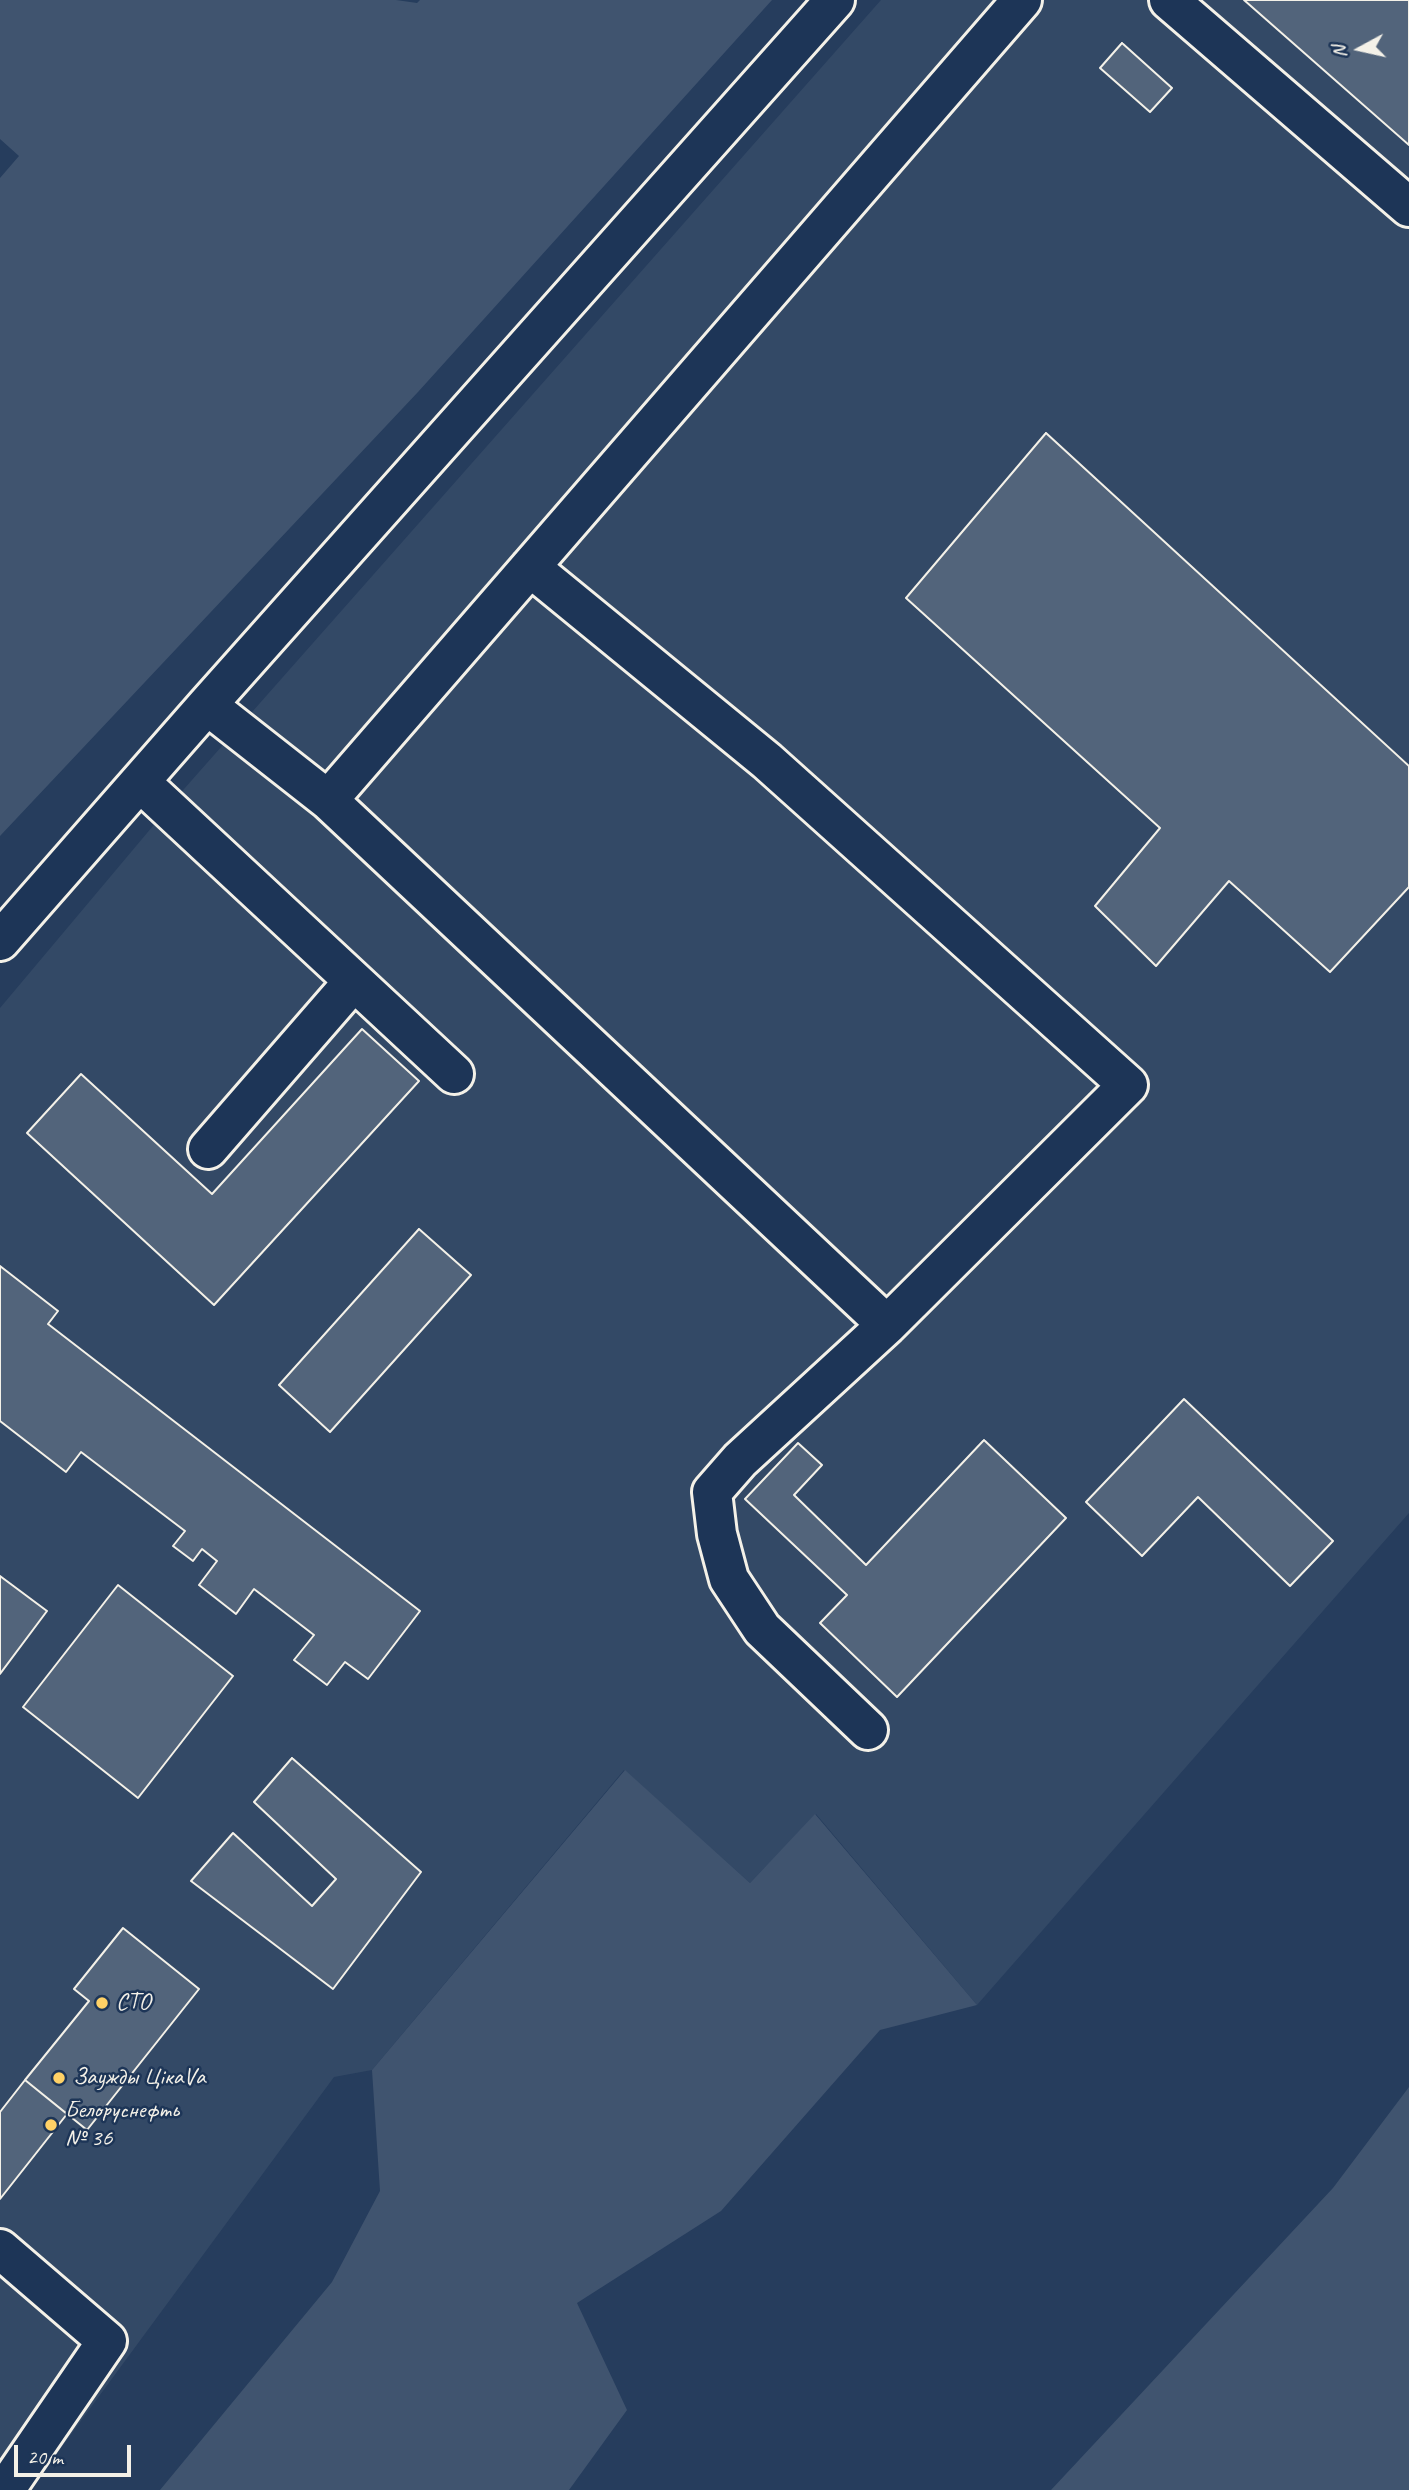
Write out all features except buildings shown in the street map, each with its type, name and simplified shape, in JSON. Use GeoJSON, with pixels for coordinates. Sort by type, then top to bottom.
{"type":"FeatureCollection","features":[{"type":"Feature","properties":{"kind":"street"},"geometry":{"type":"LineString","coordinates":[[0,941],[835,0]]}},
{"type":"Feature","properties":{"kind":"street"},"geometry":{"type":"LineString","coordinates":[[328,800],[1022,0]]}},
{"type":"Feature","properties":{"kind":"street"},"geometry":{"type":"LineString","coordinates":[[1169,0],[1409,207]]}},
{"type":"Feature","properties":{"kind":"street"},"geometry":{"type":"LineString","coordinates":[[530,567],[767,761],[1128,1085],[887,1325],[740,1460],[712,1492],[717,1534],[729,1579],[762,1629],[869,1730]]}},
{"type":"Feature","properties":{"kind":"street"},"geometry":{"type":"LineString","coordinates":[[207,705],[328,800],[887,1325]]}},
{"type":"Feature","properties":{"kind":"street"},"geometry":{"type":"LineString","coordinates":[[140,782],[454,1074]]}},
{"type":"Feature","properties":{"kind":"street"},"geometry":{"type":"LineString","coordinates":[[208,1149],[354,981]]}},
{"type":"Feature","properties":{"kind":"street"},"geometry":{"type":"LineString","coordinates":[[0,2249],[107,2341],[5,2490]]}},
{"type":"Feature","properties":{"kind":"shaded area"},"geometry":{"type":"Polygon","coordinates":[[[0,0],[396,0],[417,3],[420,0],[772,0],[418,392],[0,836],[0,178],[19,156],[0,139],[0,0]]]}},
{"type":"Feature","properties":{"kind":"shaded area"},"geometry":{"type":"Polygon","coordinates":[[[881,0],[1409,0],[1409,1513],[977,2005],[816,1814],[750,1883],[624,1770],[372,2070],[334,2077],[30,2490],[0,2490],[0,1008],[184,789],[881,0]]]}},
{"type":"Feature","properties":{"kind":"shaded area"},"geometry":{"type":"Polygon","coordinates":[[[625,1770],[750,1883],[815,1814],[977,2005],[880,2030],[721,2211],[577,2303],[627,2410],[569,2490],[160,2490],[332,2282],[380,2191],[372,2070],[625,1770]]]}},
{"type":"Feature","properties":{"kind":"shaded area"},"geometry":{"type":"Polygon","coordinates":[[[1409,2087],[1409,2490],[1051,2490],[1333,2188],[1409,2087]]]}},
{"type":"Feature","properties":{"kind":"place","name":"СТО"},"geometry":{"type":"Point","coordinates":[102,2003]}},
{"type":"Feature","properties":{"kind":"place","name":"Заужды ЦікаVа"},"geometry":{"type":"Point","coordinates":[59,2078]}},
{"type":"Feature","properties":{"kind":"place","name":"Белоруснефть № 36"},"geometry":{"type":"Point","coordinates":[51,2125]}}]}
